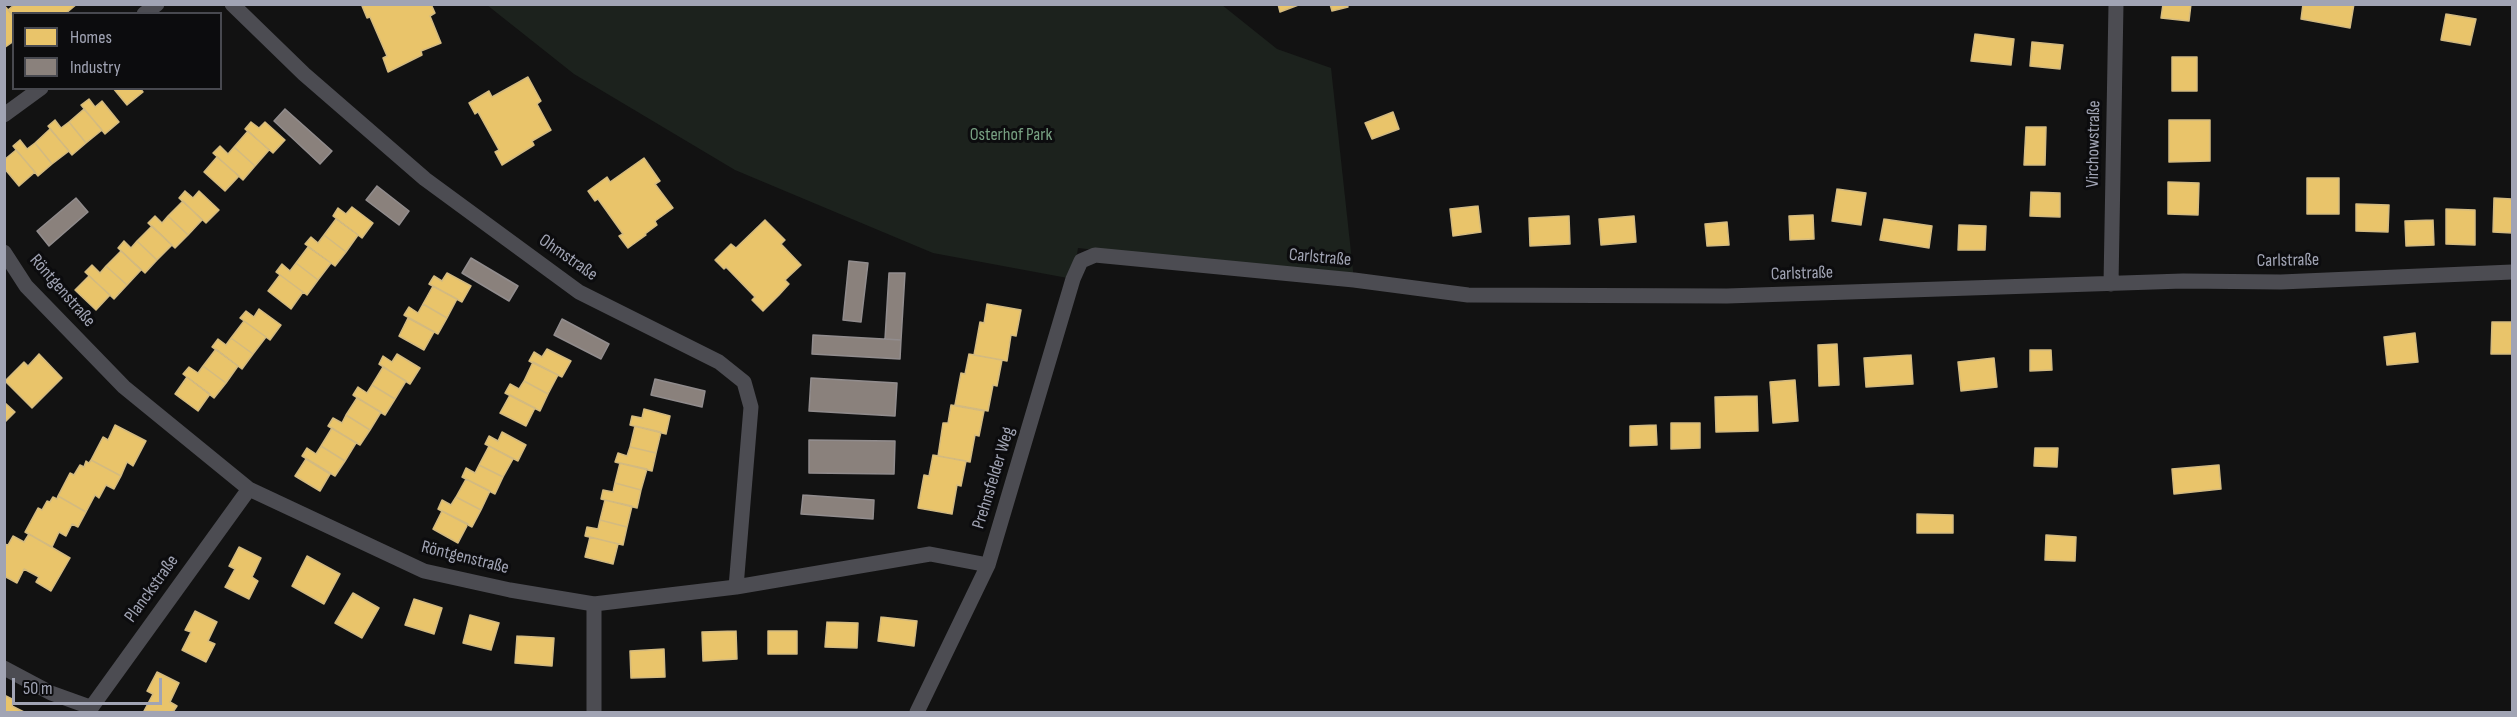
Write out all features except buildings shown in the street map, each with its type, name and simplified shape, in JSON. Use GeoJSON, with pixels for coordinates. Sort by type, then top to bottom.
{"type":"FeatureCollection","features":[{"type":"Feature","properties":{"kind":"street","name":"Ohmstraße"},"geometry":{"type":"LineString","coordinates":[[232,4],[304,74],[425,179],[579,292],[719,362],[744,382],[752,407],[736,587]]}},
{"type":"Feature","properties":{"kind":"street","name":"Virchowstraße"},"geometry":{"type":"LineString","coordinates":[[2111,284],[2116,4]]}},
{"type":"Feature","properties":{"kind":"street"},"geometry":{"type":"LineString","coordinates":[[4,115],[38,90]]}},
{"type":"Feature","properties":{"kind":"street","name":"Röntgenstraße"},"geometry":{"type":"LineString","coordinates":[[4,252],[26,286],[124,387],[249,489],[424,571],[510,590],[594,603],[736,587],[930,554],[988,565]]}},
{"type":"Feature","properties":{"kind":"street","name":"Carlstraße"},"geometry":{"type":"LineString","coordinates":[[1095,255],[1354,280],[1468,296],[1727,297],[2183,281],[2281,282],[2512,272]]}},
{"type":"Feature","properties":{"kind":"street","name":"Prehnsfelder Weg"},"geometry":{"type":"LineString","coordinates":[[917,712],[988,565],[1073,279],[1081,261],[1095,255]]}},
{"type":"Feature","properties":{"kind":"street","name":"Planckstraße"},"geometry":{"type":"LineString","coordinates":[[89,710],[249,489]]}},
{"type":"Feature","properties":{"kind":"street"},"geometry":{"type":"LineString","coordinates":[[594,603],[594,712]]}},
{"type":"Feature","properties":{"kind":"street"},"geometry":{"type":"LineString","coordinates":[[4,668],[89,710]]}},
{"type":"Feature","properties":{"kind":"green space","name":"Osterhof Park"},"geometry":{"type":"Polygon","coordinates":[[[487,5],[1222,5],[1277,49],[1331,68],[1354,280],[1078,248],[1073,279],[933,253],[735,170],[574,74],[487,5]]]}}]}
